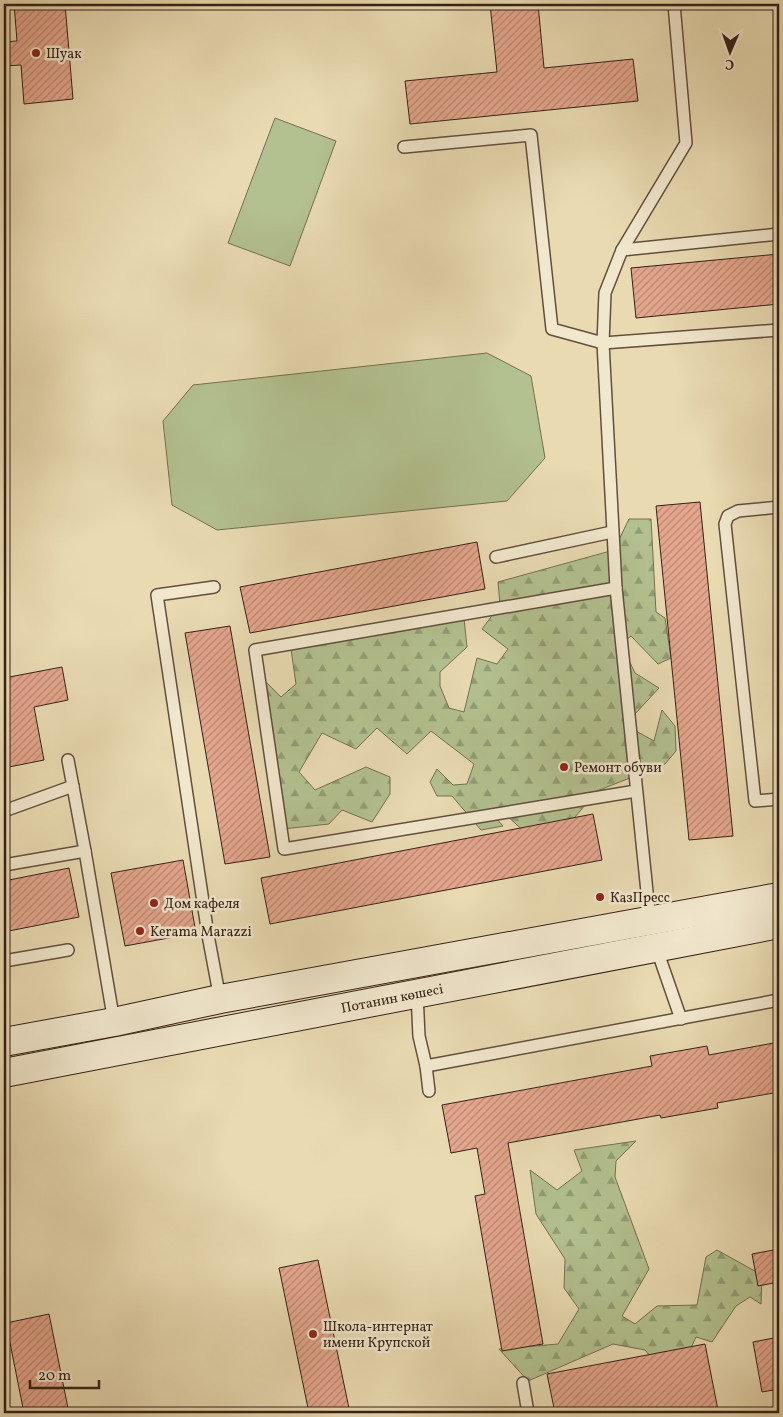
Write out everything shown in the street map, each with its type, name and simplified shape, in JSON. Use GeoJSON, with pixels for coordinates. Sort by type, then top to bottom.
{"type":"FeatureCollection","features":[{"type":"Feature","properties":{"kind":"main road","name":"Потанин көшесі"},"geometry":{"type":"LineString","coordinates":[[4,1073],[417,994],[653,934],[779,897]]}},
{"type":"Feature","properties":{"kind":"main road","name":"Потанин көшесі"},"geometry":{"type":"LineString","coordinates":[[4,1042],[114,1022],[220,999],[653,934],[779,924]]}},
{"type":"Feature","properties":{"kind":"lane"},"geometry":{"type":"LineString","coordinates":[[674,4],[686,143],[622,250],[605,293],[603,343],[616,588],[636,791],[653,934],[681,1018]]}},
{"type":"Feature","properties":{"kind":"lane"},"geometry":{"type":"LineString","coordinates":[[404,147],[531,135],[552,329],[603,343],[779,330]]}},
{"type":"Feature","properties":{"kind":"lane"},"geometry":{"type":"LineString","coordinates":[[622,250],[779,234]]}},
{"type":"Feature","properties":{"kind":"lane"},"geometry":{"type":"LineString","coordinates":[[779,506],[738,511],[728,516],[725,524],[755,801],[779,799]]}},
{"type":"Feature","properties":{"kind":"lane"},"geometry":{"type":"LineString","coordinates":[[496,558],[612,532]]}},
{"type":"Feature","properties":{"kind":"lane"},"geometry":{"type":"LineString","coordinates":[[214,587],[158,595],[207,925],[220,999]]}},
{"type":"Feature","properties":{"kind":"lane"},"geometry":{"type":"LineString","coordinates":[[616,588],[256,650],[284,849],[636,791]]}},
{"type":"Feature","properties":{"kind":"lane"},"geometry":{"type":"LineString","coordinates":[[68,760],[114,1022]]}},
{"type":"Feature","properties":{"kind":"lane"},"geometry":{"type":"LineString","coordinates":[[4,811],[73,786]]}},
{"type":"Feature","properties":{"kind":"lane"},"geometry":{"type":"LineString","coordinates":[[4,865],[85,851]]}},
{"type":"Feature","properties":{"kind":"lane"},"geometry":{"type":"LineString","coordinates":[[4,961],[68,950]]}},
{"type":"Feature","properties":{"kind":"lane"},"geometry":{"type":"LineString","coordinates":[[417,994],[420,1036],[429,1091]]}},
{"type":"Feature","properties":{"kind":"lane"},"geometry":{"type":"LineString","coordinates":[[426,1066],[779,1000]]}},
{"type":"Feature","properties":{"kind":"lane"},"geometry":{"type":"LineString","coordinates":[[523,1383],[528,1413]]}},
{"type":"Feature","properties":{"kind":"green space"},"geometry":{"type":"Polygon","coordinates":[[[275,118],[336,141],[290,266],[228,243],[275,118]]]}},
{"type":"Feature","properties":{"kind":"green space"},"geometry":{"type":"Polygon","coordinates":[[[487,353],[531,376],[545,458],[507,501],[217,530],[172,505],[163,421],[193,385],[487,353]]]}},
{"type":"Feature","properties":{"kind":"green space"},"geometry":{"type":"Polygon","coordinates":[[[629,519],[651,519],[656,612],[665,618],[671,658],[658,664],[631,636],[621,644],[635,673],[659,688],[635,714],[636,731],[654,741],[662,710],[675,726],[676,751],[665,764],[597,791],[564,830],[530,837],[504,813],[496,818],[503,826],[481,830],[452,796],[437,796],[430,782],[437,769],[453,785],[467,784],[474,764],[431,731],[407,754],[377,728],[356,749],[322,733],[299,772],[315,790],[366,767],[390,777],[390,794],[372,822],[342,810],[329,824],[283,829],[258,674],[281,697],[296,684],[291,649],[464,618],[467,647],[440,672],[440,686],[449,708],[464,712],[477,658],[497,664],[508,649],[482,629],[500,605],[498,582],[614,550],[629,519]]]}},
{"type":"Feature","properties":{"kind":"green space"},"geometry":{"type":"Polygon","coordinates":[[[636,1141],[616,1161],[615,1177],[649,1269],[622,1316],[635,1324],[657,1306],[697,1305],[706,1257],[717,1250],[762,1275],[761,1304],[750,1297],[736,1306],[712,1342],[696,1337],[683,1365],[659,1367],[645,1350],[613,1344],[528,1381],[499,1349],[558,1344],[579,1309],[564,1288],[565,1259],[536,1214],[530,1170],[557,1190],[582,1171],[574,1150],[636,1141]]]}},
{"type":"Feature","properties":{"kind":"building","name":"Шуак"},"geometry":{"type":"Polygon","coordinates":[[[14,4],[65,4],[73,99],[24,104],[21,65],[4,66],[4,42],[17,41],[14,4]]]}},
{"type":"Feature","properties":{"kind":"building"},"geometry":{"type":"Polygon","coordinates":[[[490,4],[538,4],[544,68],[633,59],[638,101],[410,124],[405,81],[497,72],[490,4]]]}},
{"type":"Feature","properties":{"kind":"building"},"geometry":{"type":"Polygon","coordinates":[[[779,254],[779,304],[636,318],[631,268],[779,254]]]}},
{"type":"Feature","properties":{"kind":"building"},"geometry":{"type":"Polygon","coordinates":[[[700,502],[733,836],[689,840],[656,506],[700,502]]]}},
{"type":"Feature","properties":{"kind":"building"},"geometry":{"type":"Polygon","coordinates":[[[477,542],[485,589],[250,633],[240,587],[477,542]]]}},
{"type":"Feature","properties":{"kind":"building"},"geometry":{"type":"Polygon","coordinates":[[[230,626],[270,857],[225,864],[185,633],[230,626]]]}},
{"type":"Feature","properties":{"kind":"building"},"geometry":{"type":"Polygon","coordinates":[[[62,667],[68,700],[34,707],[44,760],[4,768],[4,678],[62,667]]]}},
{"type":"Feature","properties":{"kind":"building"},"geometry":{"type":"Polygon","coordinates":[[[593,814],[602,860],[270,924],[261,878],[593,814]]]}},
{"type":"Feature","properties":{"kind":"building","name":"Дом кафеля"},"geometry":{"type":"Polygon","coordinates":[[[183,860],[196,933],[125,946],[111,873],[183,860]]]}},
{"type":"Feature","properties":{"kind":"building"},"geometry":{"type":"Polygon","coordinates":[[[69,868],[79,917],[4,932],[4,881],[69,868]]]}},
{"type":"Feature","properties":{"kind":"building"},"geometry":{"type":"Polygon","coordinates":[[[779,1042],[779,1092],[717,1103],[718,1108],[661,1118],[660,1115],[508,1143],[543,1344],[502,1351],[475,1196],[485,1194],[477,1148],[451,1153],[442,1105],[652,1066],[650,1056],[707,1046],[709,1055],[779,1042]]]}},
{"type":"Feature","properties":{"kind":"building"},"geometry":{"type":"Polygon","coordinates":[[[779,1249],[779,1282],[758,1286],[752,1254],[779,1249]]]}},
{"type":"Feature","properties":{"kind":"building","name":"Школа-интернат имени Крупской"},"geometry":{"type":"Polygon","coordinates":[[[318,1260],[350,1413],[309,1413],[279,1268],[318,1260]]]}},
{"type":"Feature","properties":{"kind":"building"},"geometry":{"type":"Polygon","coordinates":[[[49,1314],[69,1413],[24,1413],[6,1323],[49,1314]]]}},
{"type":"Feature","properties":{"kind":"building"},"geometry":{"type":"Polygon","coordinates":[[[779,1337],[779,1389],[762,1392],[753,1342],[779,1337]]]}},
{"type":"Feature","properties":{"kind":"building"},"geometry":{"type":"Polygon","coordinates":[[[705,1344],[718,1410],[702,1413],[555,1413],[547,1374],[705,1344]]]}},
{"type":"Feature","properties":{"kind":"place","name":"Шуак"},"geometry":{"type":"Point","coordinates":[36,53]}},
{"type":"Feature","properties":{"kind":"place","name":"Ремонт обуви"},"geometry":{"type":"Point","coordinates":[564,767]}},
{"type":"Feature","properties":{"kind":"place","name":"КазПресс"},"geometry":{"type":"Point","coordinates":[600,897]}},
{"type":"Feature","properties":{"kind":"place","name":"Дом кафеля"},"geometry":{"type":"Point","coordinates":[154,903]}},
{"type":"Feature","properties":{"kind":"place","name":"Kerama Marazzi"},"geometry":{"type":"Point","coordinates":[140,931]}},
{"type":"Feature","properties":{"kind":"place","name":"Школа-интернат имени Крупской"},"geometry":{"type":"Point","coordinates":[313,1334]}}]}
